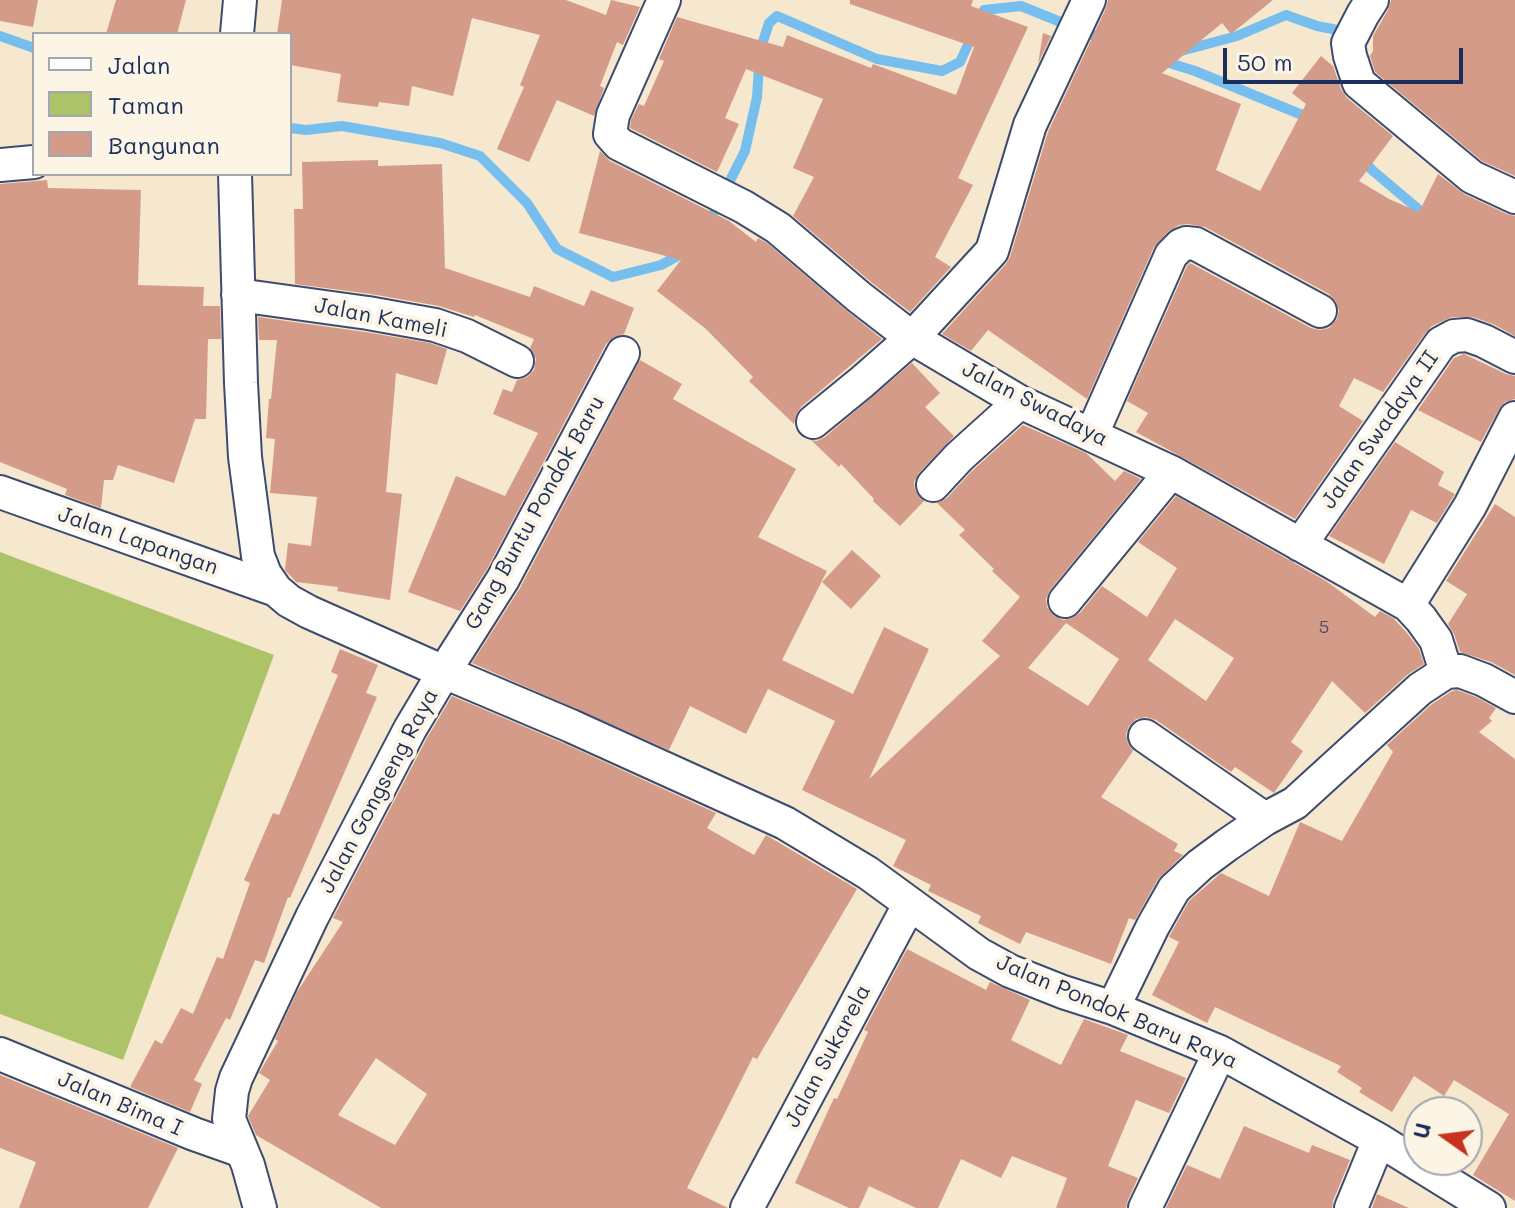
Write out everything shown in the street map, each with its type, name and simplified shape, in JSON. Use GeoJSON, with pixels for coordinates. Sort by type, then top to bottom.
{"type":"FeatureCollection","features":[{"type":"Feature","properties":{"kind":"street"},"geometry":{"type":"LineString","coordinates":[[237,32],[240,0]]}},
{"type":"Feature","properties":{"kind":"street","name":"Jalan Swadaya"},"geometry":{"type":"LineString","coordinates":[[664,0],[613,115],[611,138],[628,150],[778,228],[912,338],[1020,402],[1171,472],[1408,605],[1436,640],[1446,672]]}},
{"type":"Feature","properties":{"kind":"street"},"geometry":{"type":"LineString","coordinates":[[813,422],[912,338],[992,251],[1030,125],[1089,0]]}},
{"type":"Feature","properties":{"kind":"street"},"geometry":{"type":"LineString","coordinates":[[1367,7],[1348,43],[1359,83],[1472,177],[1515,197]]}},
{"type":"Feature","properties":{"kind":"street"},"geometry":{"type":"LineString","coordinates":[[0,165],[32,162]]}},
{"type":"Feature","properties":{"kind":"street","name":"Jalan Gongseng Raya"},"geometry":{"type":"LineString","coordinates":[[235,176],[245,457],[258,556],[265,574],[276,590],[309,612],[444,672],[410,729],[312,917],[236,1078],[229,1119],[248,1165],[260,1208]]}},
{"type":"Feature","properties":{"kind":"street"},"geometry":{"type":"LineString","coordinates":[[1092,434],[1171,255],[1181,245],[1196,244],[1320,311]]}},
{"type":"Feature","properties":{"kind":"street","name":"Jalan Kameli"},"geometry":{"type":"LineString","coordinates":[[238,295],[435,325],[467,336],[517,361]]}},
{"type":"Feature","properties":{"kind":"street","name":"Jalan Swadaya II"},"geometry":{"type":"LineString","coordinates":[[1300,545],[1441,343],[1454,336],[1467,335],[1515,357]]}},
{"type":"Feature","properties":{"kind":"street","name":"Gang Buntu Pondok Baru"},"geometry":{"type":"LineString","coordinates":[[444,672],[503,579],[623,353]]}},
{"type":"Feature","properties":{"kind":"street"},"geometry":{"type":"LineString","coordinates":[[933,485],[1020,402]]}},
{"type":"Feature","properties":{"kind":"street"},"geometry":{"type":"LineString","coordinates":[[1408,605],[1470,506],[1515,418]]}},
{"type":"Feature","properties":{"kind":"street"},"geometry":{"type":"LineString","coordinates":[[1065,601],[1171,472]]}},
{"type":"Feature","properties":{"kind":"street","name":"Jalan Lapangan"},"geometry":{"type":"LineString","coordinates":[[0,492],[276,590]]}},
{"type":"Feature","properties":{"kind":"street"},"geometry":{"type":"LineString","coordinates":[[1113,1008],[1174,889],[1200,865],[1265,819],[1295,803],[1420,689],[1446,672],[1460,671],[1515,697]]}},
{"type":"Feature","properties":{"kind":"street","name":"Jalan Pondok Baru Raya"},"geometry":{"type":"LineString","coordinates":[[444,672],[785,823],[868,873],[979,954],[1010,971],[1113,1008],[1220,1052],[1379,1140],[1489,1208]]}},
{"type":"Feature","properties":{"kind":"street"},"geometry":{"type":"LineString","coordinates":[[1145,736],[1265,819]]}},
{"type":"Feature","properties":{"kind":"street","name":"Jalan Sukarela"},"geometry":{"type":"LineString","coordinates":[[747,1208],[909,905]]}},
{"type":"Feature","properties":{"kind":"street"},"geometry":{"type":"LineString","coordinates":[[1145,1208],[1220,1052]]}},
{"type":"Feature","properties":{"kind":"street","name":"Jalan Bima I"},"geometry":{"type":"LineString","coordinates":[[0,1054],[242,1151]]}},
{"type":"Feature","properties":{"kind":"street"},"geometry":{"type":"LineString","coordinates":[[1351,1208],[1379,1140]]}},
{"type":"Feature","properties":{"kind":"green space"},"geometry":{"type":"Polygon","coordinates":[[[0,552],[274,655],[123,1060],[0,1014],[0,552]]]}},
{"type":"Feature","properties":{"kind":"building"},"geometry":{"type":"Polygon","coordinates":[[[0,0],[38,0],[33,27],[0,21],[0,0]]]}},
{"type":"Feature","properties":{"kind":"building"},"geometry":{"type":"Polygon","coordinates":[[[116,0],[186,0],[178,32],[107,32],[116,0]]]}},
{"type":"Feature","properties":{"kind":"building"},"geometry":{"type":"Polygon","coordinates":[[[282,0],[566,0],[606,15],[611,0],[640,7],[623,45],[617,42],[600,86],[604,88],[594,116],[557,100],[529,162],[497,149],[524,87],[520,85],[540,35],[472,18],[453,96],[412,86],[409,106],[379,102],[378,107],[337,102],[341,74],[292,65],[292,32],[277,32],[282,0]]]}},
{"type":"Feature","properties":{"kind":"building"},"geometry":{"type":"Polygon","coordinates":[[[850,0],[973,0],[971,6],[1028,27],[958,178],[973,185],[935,257],[951,267],[910,312],[793,216],[814,177],[793,168],[823,99],[746,69],[725,118],[739,124],[717,172],[630,128],[639,104],[644,106],[664,61],[659,59],[677,17],[783,47],[787,35],[871,68],[873,64],[956,95],[974,47],[850,4],[850,0]]]}},
{"type":"Feature","properties":{"kind":"building"},"geometry":{"type":"Polygon","coordinates":[[[1108,0],[1273,0],[1231,34],[1222,23],[1162,73],[1241,104],[1216,170],[1260,191],[1306,104],[1292,93],[1321,56],[1333,66],[1347,98],[1393,136],[1359,181],[1419,212],[1438,174],[1464,194],[1515,216],[1515,336],[1473,317],[1452,317],[1426,332],[1383,392],[1354,378],[1339,406],[1363,421],[1295,519],[1136,432],[1148,413],[1127,401],[1190,263],[1311,328],[1329,328],[1337,319],[1339,311],[1329,294],[1205,227],[1179,225],[1154,247],[1087,399],[988,330],[971,351],[942,334],[1010,257],[1048,132],[1108,0]]]}},
{"type":"Feature","properties":{"kind":"building"},"geometry":{"type":"Polygon","coordinates":[[[1391,0],[1515,0],[1515,176],[1482,161],[1375,72],[1370,56],[1373,36],[1391,0]]]}},
{"type":"Feature","properties":{"kind":"building"},"geometry":{"type":"Polygon","coordinates":[[[1043,33],[1051,36],[1038,64],[1043,33]]]}},
{"type":"Feature","properties":{"kind":"building"},"geometry":{"type":"Polygon","coordinates":[[[600,151],[610,161],[729,221],[756,242],[758,238],[767,243],[882,339],[801,407],[794,424],[749,381],[753,377],[706,329],[657,291],[681,260],[579,233],[600,151]]]}},
{"type":"Feature","properties":{"kind":"building"},"geometry":{"type":"Polygon","coordinates":[[[378,160],[378,166],[442,164],[445,268],[530,297],[534,286],[584,306],[591,290],[634,308],[624,334],[606,344],[487,569],[460,611],[408,592],[456,476],[505,496],[538,433],[493,414],[503,389],[512,392],[517,380],[527,377],[534,370],[536,359],[530,348],[534,339],[475,315],[439,306],[295,284],[294,209],[303,209],[302,162],[378,160]]]}},
{"type":"Feature","properties":{"kind":"building"},"geometry":{"type":"Polygon","coordinates":[[[47,180],[48,188],[141,190],[138,285],[204,287],[203,306],[220,306],[221,339],[208,339],[206,419],[195,419],[174,483],[118,465],[113,480],[104,480],[101,508],[65,495],[67,489],[0,462],[0,184],[47,180]]]}},
{"type":"Feature","properties":{"kind":"building"},"geometry":{"type":"Polygon","coordinates":[[[258,317],[430,343],[447,349],[437,385],[396,373],[386,492],[402,494],[390,600],[337,591],[338,587],[296,582],[285,570],[288,543],[311,546],[317,497],[270,493],[275,439],[266,438],[277,340],[259,340],[258,317]]]}},
{"type":"Feature","properties":{"kind":"building"},"geometry":{"type":"Polygon","coordinates":[[[1464,354],[1515,376],[1515,399],[1505,402],[1499,409],[1481,442],[1418,410],[1454,358],[1464,354]]]}},
{"type":"Feature","properties":{"kind":"building"},"geometry":{"type":"Polygon","coordinates":[[[640,360],[682,384],[673,399],[796,469],[758,537],[827,571],[782,660],[853,694],[884,627],[929,649],[869,779],[1000,656],[982,641],[1020,597],[959,535],[965,530],[937,503],[947,498],[1023,425],[1086,453],[1115,481],[1124,471],[1141,479],[1050,590],[1047,607],[1054,616],[1063,620],[1080,613],[1102,586],[1147,617],[1177,568],[1138,542],[1176,496],[1326,581],[1375,617],[1380,611],[1393,618],[1419,649],[1424,664],[1365,713],[1332,681],[1291,742],[1303,751],[1274,793],[1235,767],[1231,772],[1156,720],[1146,717],[1136,719],[1126,734],[1133,751],[1101,797],[1178,844],[1174,851],[1183,855],[1158,879],[1135,920],[1129,918],[1111,964],[1026,932],[1020,944],[978,923],[981,916],[928,891],[931,885],[893,866],[906,840],[802,790],[835,721],[768,689],[746,734],[690,706],[669,750],[472,663],[520,588],[640,360]],[[1175,619],[1148,660],[1206,701],[1234,658],[1175,619]],[[1066,623],[1028,668],[1088,706],[1119,659],[1066,623]]]}},
{"type":"Feature","properties":{"kind":"building"},"geometry":{"type":"Polygon","coordinates":[[[912,363],[940,393],[925,407],[954,436],[919,473],[914,482],[915,490],[924,501],[900,526],[841,464],[839,467],[811,440],[825,437],[912,363]]]}},
{"type":"Feature","properties":{"kind":"building"},"geometry":{"type":"Polygon","coordinates":[[[1395,442],[1444,472],[1438,485],[1455,494],[1437,523],[1411,510],[1384,564],[1329,536],[1395,442]]]}},
{"type":"Feature","properties":{"kind":"building"},"geometry":{"type":"Polygon","coordinates":[[[1495,504],[1515,517],[1515,675],[1491,662],[1460,652],[1448,624],[1467,594],[1446,581],[1495,504]]]}},
{"type":"Feature","properties":{"kind":"building"},"geometry":{"type":"Polygon","coordinates":[[[852,550],[881,576],[851,609],[822,582],[852,550]]]}},
{"type":"Feature","properties":{"kind":"building"},"geometry":{"type":"Polygon","coordinates":[[[340,649],[378,665],[366,693],[377,697],[288,897],[264,963],[255,960],[230,1020],[226,1018],[194,1080],[202,1084],[190,1112],[130,1087],[155,1040],[162,1044],[181,1008],[193,1014],[217,957],[223,959],[250,883],[244,880],[273,813],[279,815],[338,675],[331,672],[340,649]]]}},
{"type":"Feature","properties":{"kind":"building"},"geometry":{"type":"Polygon","coordinates":[[[1452,691],[1476,697],[1496,708],[1489,718],[1492,721],[1479,732],[1515,759],[1515,1201],[1475,1176],[1483,1176],[1483,1158],[1509,1114],[1483,1096],[1454,1080],[1444,1096],[1414,1076],[1392,1112],[1359,1092],[1362,1088],[1337,1072],[1341,1066],[1215,1007],[1207,1023],[1152,995],[1179,942],[1169,937],[1189,901],[1221,873],[1269,896],[1300,822],[1342,841],[1393,752],[1387,745],[1432,704],[1452,691]]]}},
{"type":"Feature","properties":{"kind":"building"},"geometry":{"type":"Polygon","coordinates":[[[452,696],[716,813],[707,828],[754,855],[766,835],[857,889],[757,1059],[753,1057],[687,1188],[728,1208],[381,1208],[256,1135],[248,1116],[270,1080],[259,1073],[278,1041],[275,1039],[297,992],[343,922],[333,918],[452,696]],[[376,1058],[338,1115],[395,1145],[427,1094],[376,1058]]]}},
{"type":"Feature","properties":{"kind":"building"},"geometry":{"type":"Polygon","coordinates":[[[907,949],[986,990],[990,982],[1030,1000],[1011,1040],[1061,1065],[1084,1019],[1128,1035],[1120,1051],[1186,1078],[1169,1113],[1136,1100],[1108,1166],[1138,1178],[1126,1208],[1056,1208],[1067,1178],[1012,1156],[1001,1178],[961,1159],[938,1208],[916,1208],[869,1186],[859,1208],[849,1208],[795,1183],[868,1032],[864,1030],[907,949]]]}},
{"type":"Feature","properties":{"kind":"building"},"geometry":{"type":"Polygon","coordinates":[[[0,1075],[178,1148],[148,1208],[19,1208],[36,1162],[0,1148],[0,1075]]]}},
{"type":"Feature","properties":{"kind":"building"},"geometry":{"type":"Polygon","coordinates":[[[1244,1126],[1309,1153],[1312,1145],[1350,1160],[1332,1208],[1166,1208],[1187,1165],[1220,1179],[1244,1126]]]}},
{"type":"Feature","properties":{"kind":"building"},"geometry":{"type":"Polygon","coordinates":[[[1377,1194],[1409,1208],[1372,1208],[1377,1194]]]}},
{"type":"Feature","properties":{"kind":"waterway"},"geometry":{"type":"LineString","coordinates":[[708,224],[745,151],[757,97],[760,51],[769,23],[777,16],[877,59],[942,71],[960,62],[984,10],[1021,6],[1105,40]]}},
{"type":"Feature","properties":{"kind":"waterway"},"geometry":{"type":"LineString","coordinates":[[1181,51],[1237,36],[1286,15],[1317,26],[1348,32]]}},
{"type":"Feature","properties":{"kind":"waterway"},"geometry":{"type":"LineString","coordinates":[[0,36],[32,47]]}},
{"type":"Feature","properties":{"kind":"waterway"},"geometry":{"type":"LineString","coordinates":[[1163,61],[1312,119]]}},
{"type":"Feature","properties":{"kind":"waterway"},"geometry":{"type":"LineString","coordinates":[[292,128],[342,126],[440,143],[480,156],[527,203],[557,249],[613,277],[661,265],[685,252]]}},
{"type":"Feature","properties":{"kind":"waterway"},"geometry":{"type":"LineString","coordinates":[[1361,158],[1430,219]]}}]}
